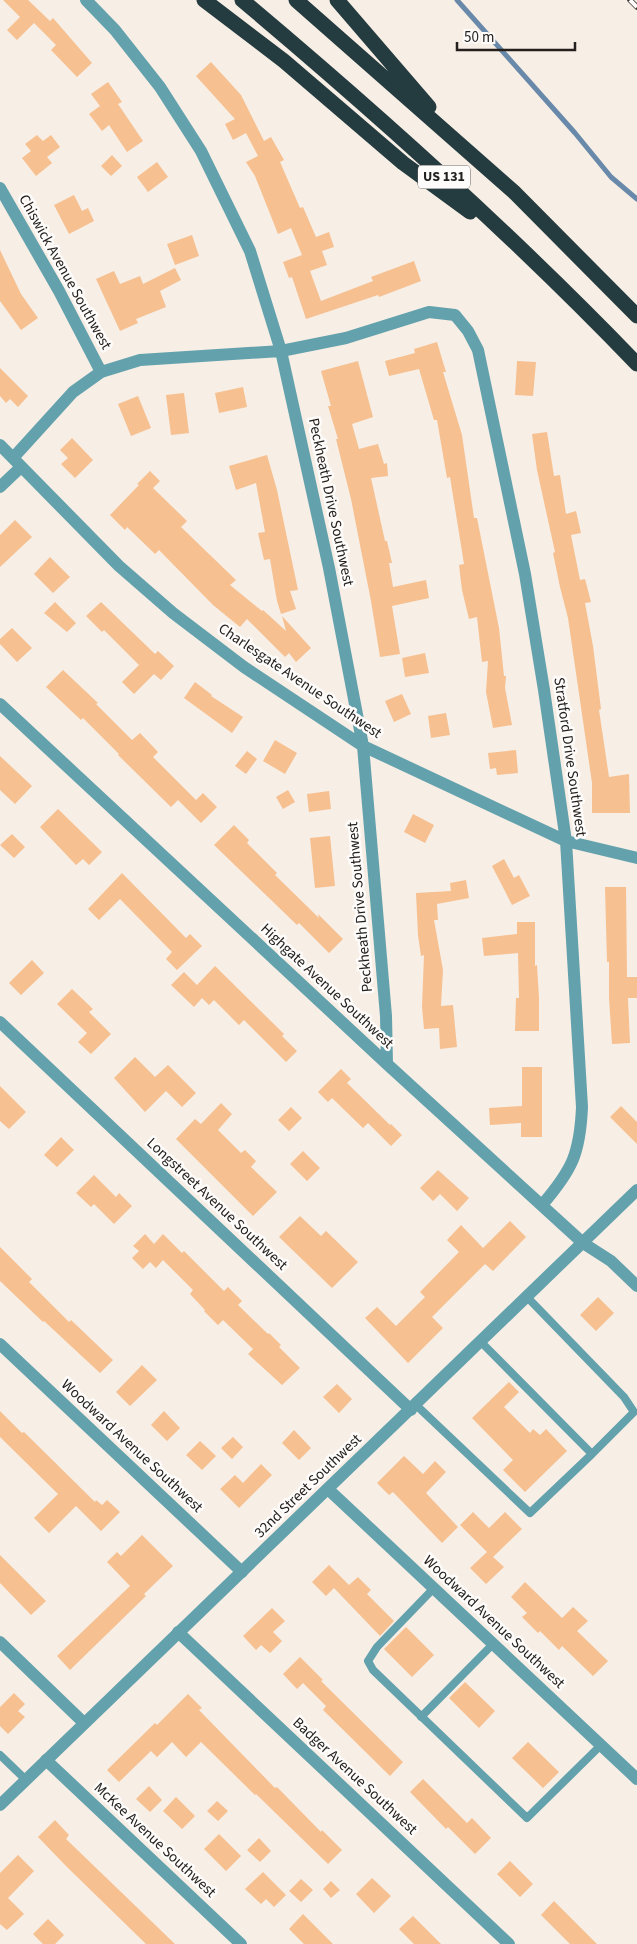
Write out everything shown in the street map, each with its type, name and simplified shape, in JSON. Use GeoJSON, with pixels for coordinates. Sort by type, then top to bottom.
{"type":"FeatureCollection","features":[{"type":"Feature","properties":{"kind":"highway"},"geometry":{"type":"LineString","coordinates":[[204,0],[284,62],[403,163],[518,247]]}},
{"type":"Feature","properties":{"kind":"highway","name":"US 131"},"geometry":{"type":"LineString","coordinates":[[242,0],[420,154],[637,364]]}},
{"type":"Feature","properties":{"kind":"highway","name":"US 131"},"geometry":{"type":"LineString","coordinates":[[296,0],[515,194],[637,316]]}},
{"type":"Feature","properties":{"kind":"highway"},"geometry":{"type":"LineString","coordinates":[[337,0],[471,155]]}},
{"type":"Feature","properties":{"kind":"street","name":"Peckheath Drive Southwest"},"geometry":{"type":"LineString","coordinates":[[86,0],[115,30],[160,87],[201,150],[250,251],[281,351],[329,568],[363,746],[386,1016],[387,1064]]}},
{"type":"Feature","properties":{"kind":"street","name":"Chiswick Avenue Southwest"},"geometry":{"type":"LineString","coordinates":[[0,188],[59,291],[101,372]]}},
{"type":"Feature","properties":{"kind":"street","name":"Stratford Drive Southwest"},"geometry":{"type":"LineString","coordinates":[[281,351],[346,338],[429,312],[455,315],[468,331],[478,350],[525,574],[566,841],[582,1107],[581,1137],[573,1161],[561,1183],[542,1205]]}},
{"type":"Feature","properties":{"kind":"street"},"geometry":{"type":"LineString","coordinates":[[0,487],[17,462],[73,392],[101,372],[140,360],[281,351]]}},
{"type":"Feature","properties":{"kind":"street","name":"Charlesgate Avenue Southwest"},"geometry":{"type":"LineString","coordinates":[[0,444],[119,566],[174,614],[244,666],[363,746],[566,841],[637,858]]}},
{"type":"Feature","properties":{"kind":"street","name":"Highgate Avenue Southwest"},"geometry":{"type":"LineString","coordinates":[[0,704],[387,1064],[583,1243],[610,1261],[637,1286]]}},
{"type":"Feature","properties":{"kind":"street","name":"Longstreet Avenue Southwest"},"geometry":{"type":"LineString","coordinates":[[0,1022],[413,1408]]}},
{"type":"Feature","properties":{"kind":"street","name":"32nd Street Southwest"},"geometry":{"type":"LineString","coordinates":[[0,1805],[637,1190]]}},
{"type":"Feature","properties":{"kind":"street","name":"Woodward Avenue Southwest"},"geometry":{"type":"LineString","coordinates":[[0,1344],[242,1572]]}},
{"type":"Feature","properties":{"kind":"street","name":"Woodward Avenue Southwest"},"geometry":{"type":"LineString","coordinates":[[328,1489],[637,1779]]}},
{"type":"Feature","properties":{"kind":"street","name":"Badger Avenue Southwest"},"geometry":{"type":"LineString","coordinates":[[178,1632],[509,1944]]}},
{"type":"Feature","properties":{"kind":"street"},"geometry":{"type":"LineString","coordinates":[[0,1642],[84,1723]]}},
{"type":"Feature","properties":{"kind":"street","name":"McKee Avenue Southwest"},"geometry":{"type":"LineString","coordinates":[[46,1760],[242,1944]]}},
{"type":"Feature","properties":{"kind":"lane"},"geometry":{"type":"LineString","coordinates":[[413,1408],[530,1513],[592,1454],[634,1412],[624,1398],[527,1297]]}},
{"type":"Feature","properties":{"kind":"lane"},"geometry":{"type":"LineString","coordinates":[[481,1342],[592,1454]]}},
{"type":"Feature","properties":{"kind":"lane"},"geometry":{"type":"LineString","coordinates":[[434,1588],[377,1647],[368,1661],[373,1670],[527,1818],[600,1745]]}},
{"type":"Feature","properties":{"kind":"lane"},"geometry":{"type":"LineString","coordinates":[[421,1717],[493,1644]]}},
{"type":"Feature","properties":{"kind":"lane"},"geometry":{"type":"LineString","coordinates":[[0,1754],[26,1780]]}},
{"type":"Feature","properties":{"kind":"building"},"geometry":{"type":"Polygon","coordinates":[[[3,0],[28,0],[50,21],[53,18],[92,63],[77,77],[51,50],[56,45],[34,23],[17,40],[7,30],[20,17],[3,0]]]}},
{"type":"Feature","properties":{"kind":"building"},"geometry":{"type":"Polygon","coordinates":[[[211,62],[241,95],[264,141],[271,137],[284,160],[280,162],[300,208],[303,207],[316,237],[329,232],[334,247],[322,251],[327,265],[310,271],[321,301],[373,281],[371,277],[414,261],[421,281],[379,297],[378,295],[306,319],[292,277],[289,278],[283,262],[302,255],[291,228],[278,234],[255,176],[246,162],[258,156],[246,133],[233,140],[225,124],[235,119],[196,76],[211,62]]]}},
{"type":"Feature","properties":{"kind":"building"},"geometry":{"type":"Polygon","coordinates":[[[108,82],[122,102],[118,104],[143,141],[127,152],[109,125],[102,131],[89,114],[100,106],[91,94],[108,82]]]}},
{"type":"Feature","properties":{"kind":"building"},"geometry":{"type":"Polygon","coordinates":[[[37,135],[43,141],[51,135],[60,147],[47,157],[52,163],[36,176],[22,158],[31,151],[25,144],[37,135]]]}},
{"type":"Feature","properties":{"kind":"building"},"geometry":{"type":"Polygon","coordinates":[[[112,155],[122,166],[111,176],[101,166],[112,155]]]}},
{"type":"Feature","properties":{"kind":"building"},"geometry":{"type":"Polygon","coordinates":[[[157,162],[168,177],[148,192],[137,177],[157,162]]]}},
{"type":"Feature","properties":{"kind":"building"},"geometry":{"type":"Polygon","coordinates":[[[74,195],[82,211],[88,208],[94,221],[69,234],[54,205],[74,195]]]}},
{"type":"Feature","properties":{"kind":"building"},"geometry":{"type":"Polygon","coordinates":[[[192,235],[199,256],[175,265],[167,244],[192,235]]]}},
{"type":"Feature","properties":{"kind":"building"},"geometry":{"type":"Polygon","coordinates":[[[0,250],[21,294],[38,318],[21,330],[0,301],[0,250]]]}},
{"type":"Feature","properties":{"kind":"building"},"geometry":{"type":"Polygon","coordinates":[[[175,268],[181,280],[160,291],[166,307],[136,319],[138,323],[120,331],[96,279],[114,271],[120,284],[140,276],[143,284],[175,268]]]}},
{"type":"Feature","properties":{"kind":"building"},"geometry":{"type":"Polygon","coordinates":[[[437,342],[446,372],[443,372],[462,435],[474,518],[477,518],[499,628],[504,676],[506,676],[505,688],[512,725],[493,728],[486,692],[488,661],[482,662],[477,617],[469,619],[462,590],[459,565],[464,564],[450,477],[447,478],[437,420],[434,420],[419,369],[389,376],[385,361],[415,353],[414,349],[437,342]]]}},
{"type":"Feature","properties":{"kind":"building"},"geometry":{"type":"Polygon","coordinates":[[[358,361],[373,417],[352,424],[359,449],[378,444],[384,464],[387,463],[388,476],[371,478],[385,541],[387,541],[392,563],[389,563],[393,587],[426,580],[429,598],[392,606],[400,654],[380,657],[351,499],[336,439],[338,439],[328,406],[331,406],[321,371],[358,361]]]}},
{"type":"Feature","properties":{"kind":"building"},"geometry":{"type":"Polygon","coordinates":[[[517,361],[536,362],[533,396],[515,395],[517,361]]]}},
{"type":"Feature","properties":{"kind":"building"},"geometry":{"type":"Polygon","coordinates":[[[0,368],[28,396],[18,407],[10,399],[6,403],[0,396],[0,368]]]}},
{"type":"Feature","properties":{"kind":"building"},"geometry":{"type":"Polygon","coordinates":[[[243,387],[247,407],[219,413],[215,393],[243,387]]]}},
{"type":"Feature","properties":{"kind":"building"},"geometry":{"type":"Polygon","coordinates":[[[184,393],[189,433],[171,435],[166,395],[184,393]]]}},
{"type":"Feature","properties":{"kind":"building"},"geometry":{"type":"Polygon","coordinates":[[[138,396],[151,428],[131,436],[118,404],[138,396]]]}},
{"type":"Feature","properties":{"kind":"building"},"geometry":{"type":"Polygon","coordinates":[[[547,432],[554,476],[560,475],[566,514],[576,511],[581,533],[571,535],[580,580],[585,579],[591,602],[585,603],[593,646],[601,709],[599,710],[609,777],[629,774],[630,813],[592,813],[592,783],[568,618],[553,553],[555,552],[537,470],[532,434],[547,432]]]}},
{"type":"Feature","properties":{"kind":"building"},"geometry":{"type":"Polygon","coordinates":[[[72,438],[93,460],[75,478],[61,464],[68,458],[60,450],[72,438]]]}},
{"type":"Feature","properties":{"kind":"building"},"geometry":{"type":"Polygon","coordinates":[[[267,455],[277,490],[298,590],[290,591],[296,609],[281,614],[270,559],[264,560],[258,533],[265,532],[256,483],[236,490],[229,466],[267,455]]]}},
{"type":"Feature","properties":{"kind":"building"},"geometry":{"type":"Polygon","coordinates":[[[150,471],[160,481],[153,488],[187,521],[181,527],[236,580],[230,585],[263,610],[286,631],[282,616],[311,648],[296,662],[289,653],[285,657],[247,619],[240,627],[213,605],[159,550],[155,554],[127,527],[125,530],[110,515],[150,471]]]}},
{"type":"Feature","properties":{"kind":"building"},"geometry":{"type":"Polygon","coordinates":[[[15,520],[32,537],[0,567],[0,535],[15,520]]]}},
{"type":"Feature","properties":{"kind":"building"},"geometry":{"type":"Polygon","coordinates":[[[50,557],[70,577],[53,593],[34,574],[50,557]]]}},
{"type":"Feature","properties":{"kind":"building"},"geometry":{"type":"Polygon","coordinates":[[[55,602],[76,623],[67,632],[44,613],[55,602]]]}},
{"type":"Feature","properties":{"kind":"building"},"geometry":{"type":"Polygon","coordinates":[[[101,602],[155,654],[158,651],[174,666],[161,680],[154,674],[134,694],[122,682],[139,665],[104,630],[102,632],[86,616],[101,602]]]}},
{"type":"Feature","properties":{"kind":"building"},"geometry":{"type":"Polygon","coordinates":[[[12,628],[32,648],[17,662],[0,644],[0,639],[12,628]]]}},
{"type":"Feature","properties":{"kind":"building"},"geometry":{"type":"Polygon","coordinates":[[[425,653],[429,673],[405,677],[402,658],[425,653]]]}},
{"type":"Feature","properties":{"kind":"building"},"geometry":{"type":"Polygon","coordinates":[[[63,670],[98,703],[96,704],[132,740],[140,733],[158,752],[153,757],[196,800],[203,793],[217,807],[201,823],[178,800],[171,807],[83,718],[81,720],[46,687],[63,670]]]}},
{"type":"Feature","properties":{"kind":"building"},"geometry":{"type":"Polygon","coordinates":[[[195,682],[211,696],[243,717],[232,733],[184,698],[195,682]]]}},
{"type":"Feature","properties":{"kind":"building"},"geometry":{"type":"Polygon","coordinates":[[[402,694],[411,714],[394,722],[385,701],[402,694]]]}},
{"type":"Feature","properties":{"kind":"building"},"geometry":{"type":"Polygon","coordinates":[[[446,713],[450,735],[431,738],[428,716],[446,713]]]}},
{"type":"Feature","properties":{"kind":"building"},"geometry":{"type":"Polygon","coordinates":[[[275,740],[297,753],[285,774],[263,761],[275,740]]]}},
{"type":"Feature","properties":{"kind":"building"},"geometry":{"type":"Polygon","coordinates":[[[516,750],[518,773],[497,775],[496,768],[490,769],[488,753],[516,750]]]}},
{"type":"Feature","properties":{"kind":"building"},"geometry":{"type":"Polygon","coordinates":[[[247,751],[257,759],[246,774],[235,766],[247,751]]]}},
{"type":"Feature","properties":{"kind":"building"},"geometry":{"type":"Polygon","coordinates":[[[0,756],[32,786],[15,804],[0,790],[0,756]]]}},
{"type":"Feature","properties":{"kind":"building"},"geometry":{"type":"Polygon","coordinates":[[[288,790],[295,802],[283,809],[276,797],[288,790]]]}},
{"type":"Feature","properties":{"kind":"building"},"geometry":{"type":"Polygon","coordinates":[[[329,791],[331,809],[309,812],[307,794],[329,791]]]}},
{"type":"Feature","properties":{"kind":"building"},"geometry":{"type":"Polygon","coordinates":[[[58,809],[102,852],[89,865],[83,859],[76,865],[40,827],[58,809]]]}},
{"type":"Feature","properties":{"kind":"building"},"geometry":{"type":"Polygon","coordinates":[[[413,814],[434,825],[425,843],[404,832],[413,814]]]}},
{"type":"Feature","properties":{"kind":"building"},"geometry":{"type":"Polygon","coordinates":[[[234,825],[249,840],[247,843],[277,873],[275,875],[343,939],[329,953],[214,845],[234,825]]]}},
{"type":"Feature","properties":{"kind":"building"},"geometry":{"type":"Polygon","coordinates":[[[12,834],[25,847],[14,858],[0,845],[12,834]]]}},
{"type":"Feature","properties":{"kind":"building"},"geometry":{"type":"Polygon","coordinates":[[[330,836],[335,886],[315,888],[310,838],[330,836]]]}},
{"type":"Feature","properties":{"kind":"building"},"geometry":{"type":"Polygon","coordinates":[[[504,859],[514,878],[519,875],[530,896],[512,905],[492,866],[504,859]]]}},
{"type":"Feature","properties":{"kind":"building"},"geometry":{"type":"Polygon","coordinates":[[[122,873],[186,938],[190,934],[202,946],[177,970],[166,959],[172,952],[120,899],[99,920],[88,909],[122,873]]]}},
{"type":"Feature","properties":{"kind":"building"},"geometry":{"type":"Polygon","coordinates":[[[466,880],[469,898],[437,904],[438,920],[434,920],[443,970],[441,1006],[453,1005],[457,1047],[440,1049],[439,1028],[424,1029],[422,1007],[424,955],[421,956],[418,935],[416,893],[451,891],[450,883],[466,880]]]}},
{"type":"Feature","properties":{"kind":"building"},"geometry":{"type":"Polygon","coordinates":[[[605,887],[626,887],[627,977],[637,977],[637,998],[628,998],[630,1043],[612,1044],[605,887]]]}},
{"type":"Feature","properties":{"kind":"building"},"geometry":{"type":"Polygon","coordinates":[[[517,922],[535,922],[535,966],[537,965],[539,1031],[515,1031],[516,998],[519,998],[518,953],[484,956],[482,938],[517,934],[517,922]]]}},
{"type":"Feature","properties":{"kind":"building"},"geometry":{"type":"Polygon","coordinates":[[[32,960],[44,973],[21,995],[9,983],[32,960]]]}},
{"type":"Feature","properties":{"kind":"building"},"geometry":{"type":"Polygon","coordinates":[[[215,966],[284,1034],[282,1036],[297,1051],[286,1062],[244,1020],[239,1025],[214,1000],[209,1005],[202,998],[194,1007],[171,985],[184,972],[197,985],[215,966]]]}},
{"type":"Feature","properties":{"kind":"building"},"geometry":{"type":"Polygon","coordinates":[[[72,989],[93,1009],[89,1012],[111,1034],[91,1054],[78,1042],[87,1033],[57,1004],[72,989]]]}},
{"type":"Feature","properties":{"kind":"building"},"geometry":{"type":"Polygon","coordinates":[[[135,1057],[155,1077],[168,1065],[196,1093],[182,1107],[166,1091],[145,1112],[114,1078],[135,1057]]]}},
{"type":"Feature","properties":{"kind":"building"},"geometry":{"type":"Polygon","coordinates":[[[522,1067],[542,1067],[542,1137],[521,1137],[521,1123],[490,1125],[489,1108],[522,1106],[522,1067]]]}},
{"type":"Feature","properties":{"kind":"building"},"geometry":{"type":"Polygon","coordinates":[[[341,1069],[351,1079],[347,1083],[402,1135],[391,1146],[368,1123],[363,1128],[332,1098],[328,1102],[318,1092],[341,1069]]]}},
{"type":"Feature","properties":{"kind":"building"},"geometry":{"type":"Polygon","coordinates":[[[0,1086],[26,1112],[9,1129],[0,1121],[0,1086]]]}},
{"type":"Feature","properties":{"kind":"building"},"geometry":{"type":"Polygon","coordinates":[[[221,1103],[232,1114],[218,1130],[241,1153],[245,1150],[256,1161],[251,1167],[277,1192],[253,1216],[176,1139],[195,1119],[201,1124],[221,1103]]]}},
{"type":"Feature","properties":{"kind":"building"},"geometry":{"type":"Polygon","coordinates":[[[621,1106],[637,1122],[637,1144],[610,1117],[621,1106]]]}},
{"type":"Feature","properties":{"kind":"building"},"geometry":{"type":"Polygon","coordinates":[[[291,1107],[302,1118],[289,1131],[278,1120],[291,1107]]]}},
{"type":"Feature","properties":{"kind":"building"},"geometry":{"type":"Polygon","coordinates":[[[61,1137],[74,1150],[57,1167],[44,1155],[61,1137]]]}},
{"type":"Feature","properties":{"kind":"building"},"geometry":{"type":"Polygon","coordinates":[[[303,1151],[320,1168],[307,1181],[290,1164],[303,1151]]]}},
{"type":"Feature","properties":{"kind":"building"},"geometry":{"type":"Polygon","coordinates":[[[438,1170],[469,1198],[457,1211],[440,1194],[433,1201],[420,1188],[438,1170]]]}},
{"type":"Feature","properties":{"kind":"building"},"geometry":{"type":"Polygon","coordinates":[[[94,1175],[116,1197],[119,1193],[132,1206],[114,1224],[94,1204],[91,1207],[76,1193],[94,1175]]]}},
{"type":"Feature","properties":{"kind":"building"},"geometry":{"type":"Polygon","coordinates":[[[300,1216],[321,1236],[326,1231],[358,1262],[332,1288],[279,1237],[300,1216]]]}},
{"type":"Feature","properties":{"kind":"building"},"geometry":{"type":"Polygon","coordinates":[[[510,1221],[526,1237],[493,1271],[485,1264],[432,1317],[443,1328],[408,1363],[365,1318],[377,1307],[396,1326],[425,1297],[420,1292],[459,1252],[447,1240],[461,1225],[483,1248],[510,1221]]]}},
{"type":"Feature","properties":{"kind":"building"},"geometry":{"type":"Polygon","coordinates":[[[145,1234],[154,1244],[163,1234],[182,1253],[184,1251],[224,1291],[228,1287],[242,1301],[238,1305],[281,1345],[279,1347],[300,1368],[282,1385],[248,1354],[253,1349],[223,1320],[218,1325],[204,1311],[190,1294],[193,1290],[163,1260],[156,1268],[150,1262],[143,1269],[132,1258],[139,1251],[133,1246],[145,1234]]]}},
{"type":"Feature","properties":{"kind":"building"},"geometry":{"type":"Polygon","coordinates":[[[0,1247],[32,1279],[29,1282],[69,1322],[71,1320],[113,1360],[100,1373],[0,1281],[0,1247]]]}},
{"type":"Feature","properties":{"kind":"building"},"geometry":{"type":"Polygon","coordinates":[[[598,1297],[614,1313],[596,1331],[580,1315],[598,1297]]]}},
{"type":"Feature","properties":{"kind":"building"},"geometry":{"type":"Polygon","coordinates":[[[142,1365],[157,1380],[130,1406],[116,1392],[142,1365]]]}},
{"type":"Feature","properties":{"kind":"building"},"geometry":{"type":"Polygon","coordinates":[[[509,1382],[519,1392],[504,1407],[530,1433],[533,1429],[540,1435],[546,1429],[567,1451],[525,1492],[503,1470],[513,1460],[472,1418],[509,1382]]]}},
{"type":"Feature","properties":{"kind":"building"},"geometry":{"type":"Polygon","coordinates":[[[337,1384],[352,1399],[339,1413],[323,1397],[337,1384]]]}},
{"type":"Feature","properties":{"kind":"building"},"geometry":{"type":"Polygon","coordinates":[[[0,1411],[95,1502],[96,1500],[102,1505],[107,1500],[120,1512],[101,1531],[76,1506],[49,1533],[34,1518],[58,1494],[0,1437],[0,1411]]]}},
{"type":"Feature","properties":{"kind":"building"},"geometry":{"type":"Polygon","coordinates":[[[164,1411],[180,1428],[167,1441],[151,1425],[164,1411]]]}},
{"type":"Feature","properties":{"kind":"building"},"geometry":{"type":"Polygon","coordinates":[[[294,1430],[311,1448],[299,1460],[282,1443],[294,1430]]]}},
{"type":"Feature","properties":{"kind":"building"},"geometry":{"type":"Polygon","coordinates":[[[233,1437],[243,1447],[232,1459],[221,1448],[233,1437]]]}},
{"type":"Feature","properties":{"kind":"building"},"geometry":{"type":"Polygon","coordinates":[[[200,1441],[216,1456],[202,1470],[186,1455],[200,1441]]]}},
{"type":"Feature","properties":{"kind":"building"},"geometry":{"type":"Polygon","coordinates":[[[404,1456],[423,1474],[435,1461],[446,1472],[426,1493],[458,1527],[442,1543],[393,1492],[389,1495],[377,1483],[404,1456]]]}},
{"type":"Feature","properties":{"kind":"building"},"geometry":{"type":"Polygon","coordinates":[[[261,1464],[272,1475],[239,1508],[220,1489],[235,1475],[243,1483],[261,1464]]]}},
{"type":"Feature","properties":{"kind":"building"},"geometry":{"type":"Polygon","coordinates":[[[473,1512],[489,1528],[505,1512],[522,1529],[493,1557],[504,1567],[486,1584],[470,1568],[487,1552],[460,1525],[473,1512]]]}},
{"type":"Feature","properties":{"kind":"building"},"geometry":{"type":"Polygon","coordinates":[[[142,1535],[173,1566],[144,1594],[146,1596],[70,1670],[57,1656],[130,1586],[107,1562],[117,1552],[121,1556],[142,1535]]]}},
{"type":"Feature","properties":{"kind":"building"},"geometry":{"type":"Polygon","coordinates":[[[0,1555],[46,1601],[31,1615],[0,1583],[0,1555]]]}},
{"type":"Feature","properties":{"kind":"building"},"geometry":{"type":"Polygon","coordinates":[[[329,1565],[349,1585],[358,1577],[371,1590],[367,1594],[394,1621],[380,1636],[334,1588],[326,1596],[312,1582],[329,1565]]]}},
{"type":"Feature","properties":{"kind":"building"},"geometry":{"type":"Polygon","coordinates":[[[525,1582],[562,1618],[573,1607],[588,1621],[577,1631],[608,1661],[593,1676],[562,1646],[559,1650],[540,1631],[538,1633],[522,1617],[527,1613],[511,1597],[525,1582]]]}},
{"type":"Feature","properties":{"kind":"building"},"geometry":{"type":"Polygon","coordinates":[[[272,1608],[285,1621],[273,1632],[282,1641],[270,1653],[261,1645],[256,1650],[243,1636],[272,1608]]]}},
{"type":"Feature","properties":{"kind":"building"},"geometry":{"type":"Polygon","coordinates":[[[406,1627],[434,1655],[412,1677],[384,1649],[406,1627]]]}},
{"type":"Feature","properties":{"kind":"building"},"geometry":{"type":"Polygon","coordinates":[[[300,1657],[323,1680],[321,1681],[403,1762],[390,1776],[323,1710],[326,1706],[303,1683],[297,1689],[283,1674],[300,1657]]]}},
{"type":"Feature","properties":{"kind":"building"},"geometry":{"type":"Polygon","coordinates":[[[465,1682],[495,1711],[479,1728],[449,1698],[465,1682]]]}},
{"type":"Feature","properties":{"kind":"building"},"geometry":{"type":"Polygon","coordinates":[[[14,1693],[25,1704],[18,1711],[25,1717],[8,1734],[0,1726],[0,1707],[14,1693]]]}},
{"type":"Feature","properties":{"kind":"building"},"geometry":{"type":"Polygon","coordinates":[[[188,1694],[202,1708],[199,1710],[275,1788],[277,1787],[321,1832],[322,1830],[342,1850],[328,1864],[201,1742],[186,1757],[172,1742],[157,1757],[151,1751],[119,1782],[107,1770],[188,1694]]]}},
{"type":"Feature","properties":{"kind":"building"},"geometry":{"type":"Polygon","coordinates":[[[528,1742],[559,1772],[543,1788],[512,1758],[528,1742]]]}},
{"type":"Feature","properties":{"kind":"building"},"geometry":{"type":"Polygon","coordinates":[[[423,1779],[467,1823],[472,1818],[491,1838],[475,1854],[448,1827],[446,1829],[410,1792],[423,1779]]]}},
{"type":"Feature","properties":{"kind":"building"},"geometry":{"type":"Polygon","coordinates":[[[149,1786],[162,1800],[150,1812],[136,1799],[149,1786]]]}},
{"type":"Feature","properties":{"kind":"building"},"geometry":{"type":"Polygon","coordinates":[[[176,1797],[195,1816],[182,1829],[163,1811],[176,1797]]]}},
{"type":"Feature","properties":{"kind":"building"},"geometry":{"type":"Polygon","coordinates":[[[217,1801],[228,1811],[218,1821],[207,1811],[217,1801]]]}},
{"type":"Feature","properties":{"kind":"building"},"geometry":{"type":"Polygon","coordinates":[[[55,1820],[69,1835],[66,1839],[175,1944],[146,1944],[67,1867],[38,1837],[55,1820]]]}},
{"type":"Feature","properties":{"kind":"building"},"geometry":{"type":"Polygon","coordinates":[[[219,1834],[241,1856],[226,1871],[204,1849],[219,1834]]]}},
{"type":"Feature","properties":{"kind":"building"},"geometry":{"type":"Polygon","coordinates":[[[259,1838],[271,1851],[260,1862],[247,1850],[259,1838]]]}},
{"type":"Feature","properties":{"kind":"building"},"geometry":{"type":"Polygon","coordinates":[[[18,1855],[34,1871],[8,1898],[24,1914],[7,1930],[0,1924],[0,1873],[18,1855]]]}},
{"type":"Feature","properties":{"kind":"building"},"geometry":{"type":"Polygon","coordinates":[[[510,1861],[533,1884],[520,1897],[497,1874],[510,1861]]]}},
{"type":"Feature","properties":{"kind":"building"},"geometry":{"type":"Polygon","coordinates":[[[263,1872],[286,1895],[274,1907],[266,1899],[261,1904],[245,1889],[263,1872]]]}},
{"type":"Feature","properties":{"kind":"building"},"geometry":{"type":"Polygon","coordinates":[[[372,1878],[391,1896],[374,1913],[356,1894],[372,1878]]]}},
{"type":"Feature","properties":{"kind":"building"},"geometry":{"type":"Polygon","coordinates":[[[301,1879],[313,1890],[301,1902],[289,1891],[301,1879]]]}},
{"type":"Feature","properties":{"kind":"building"},"geometry":{"type":"Polygon","coordinates":[[[331,1881],[340,1890],[331,1898],[323,1889],[331,1881]]]}},
{"type":"Feature","properties":{"kind":"building"},"geometry":{"type":"Polygon","coordinates":[[[554,1901],[597,1944],[570,1944],[541,1915],[554,1901]]]}},
{"type":"Feature","properties":{"kind":"building"},"geometry":{"type":"Polygon","coordinates":[[[303,1914],[333,1944],[304,1944],[289,1929],[303,1914]]]}},
{"type":"Feature","properties":{"kind":"building"},"geometry":{"type":"Polygon","coordinates":[[[413,1916],[441,1944],[414,1944],[399,1929],[413,1916]]]}},
{"type":"Feature","properties":{"kind":"building"},"geometry":{"type":"Polygon","coordinates":[[[48,1919],[64,1935],[55,1944],[43,1944],[33,1934],[48,1919]]]}},
{"type":"Feature","properties":{"kind":"waterway"},"geometry":{"type":"LineString","coordinates":[[457,0],[575,133],[611,177],[637,199]]}},
{"type":"Feature","properties":{"kind":"railway"},"geometry":{"type":"LineString","coordinates":[[630,0],[637,7]]}}]}
